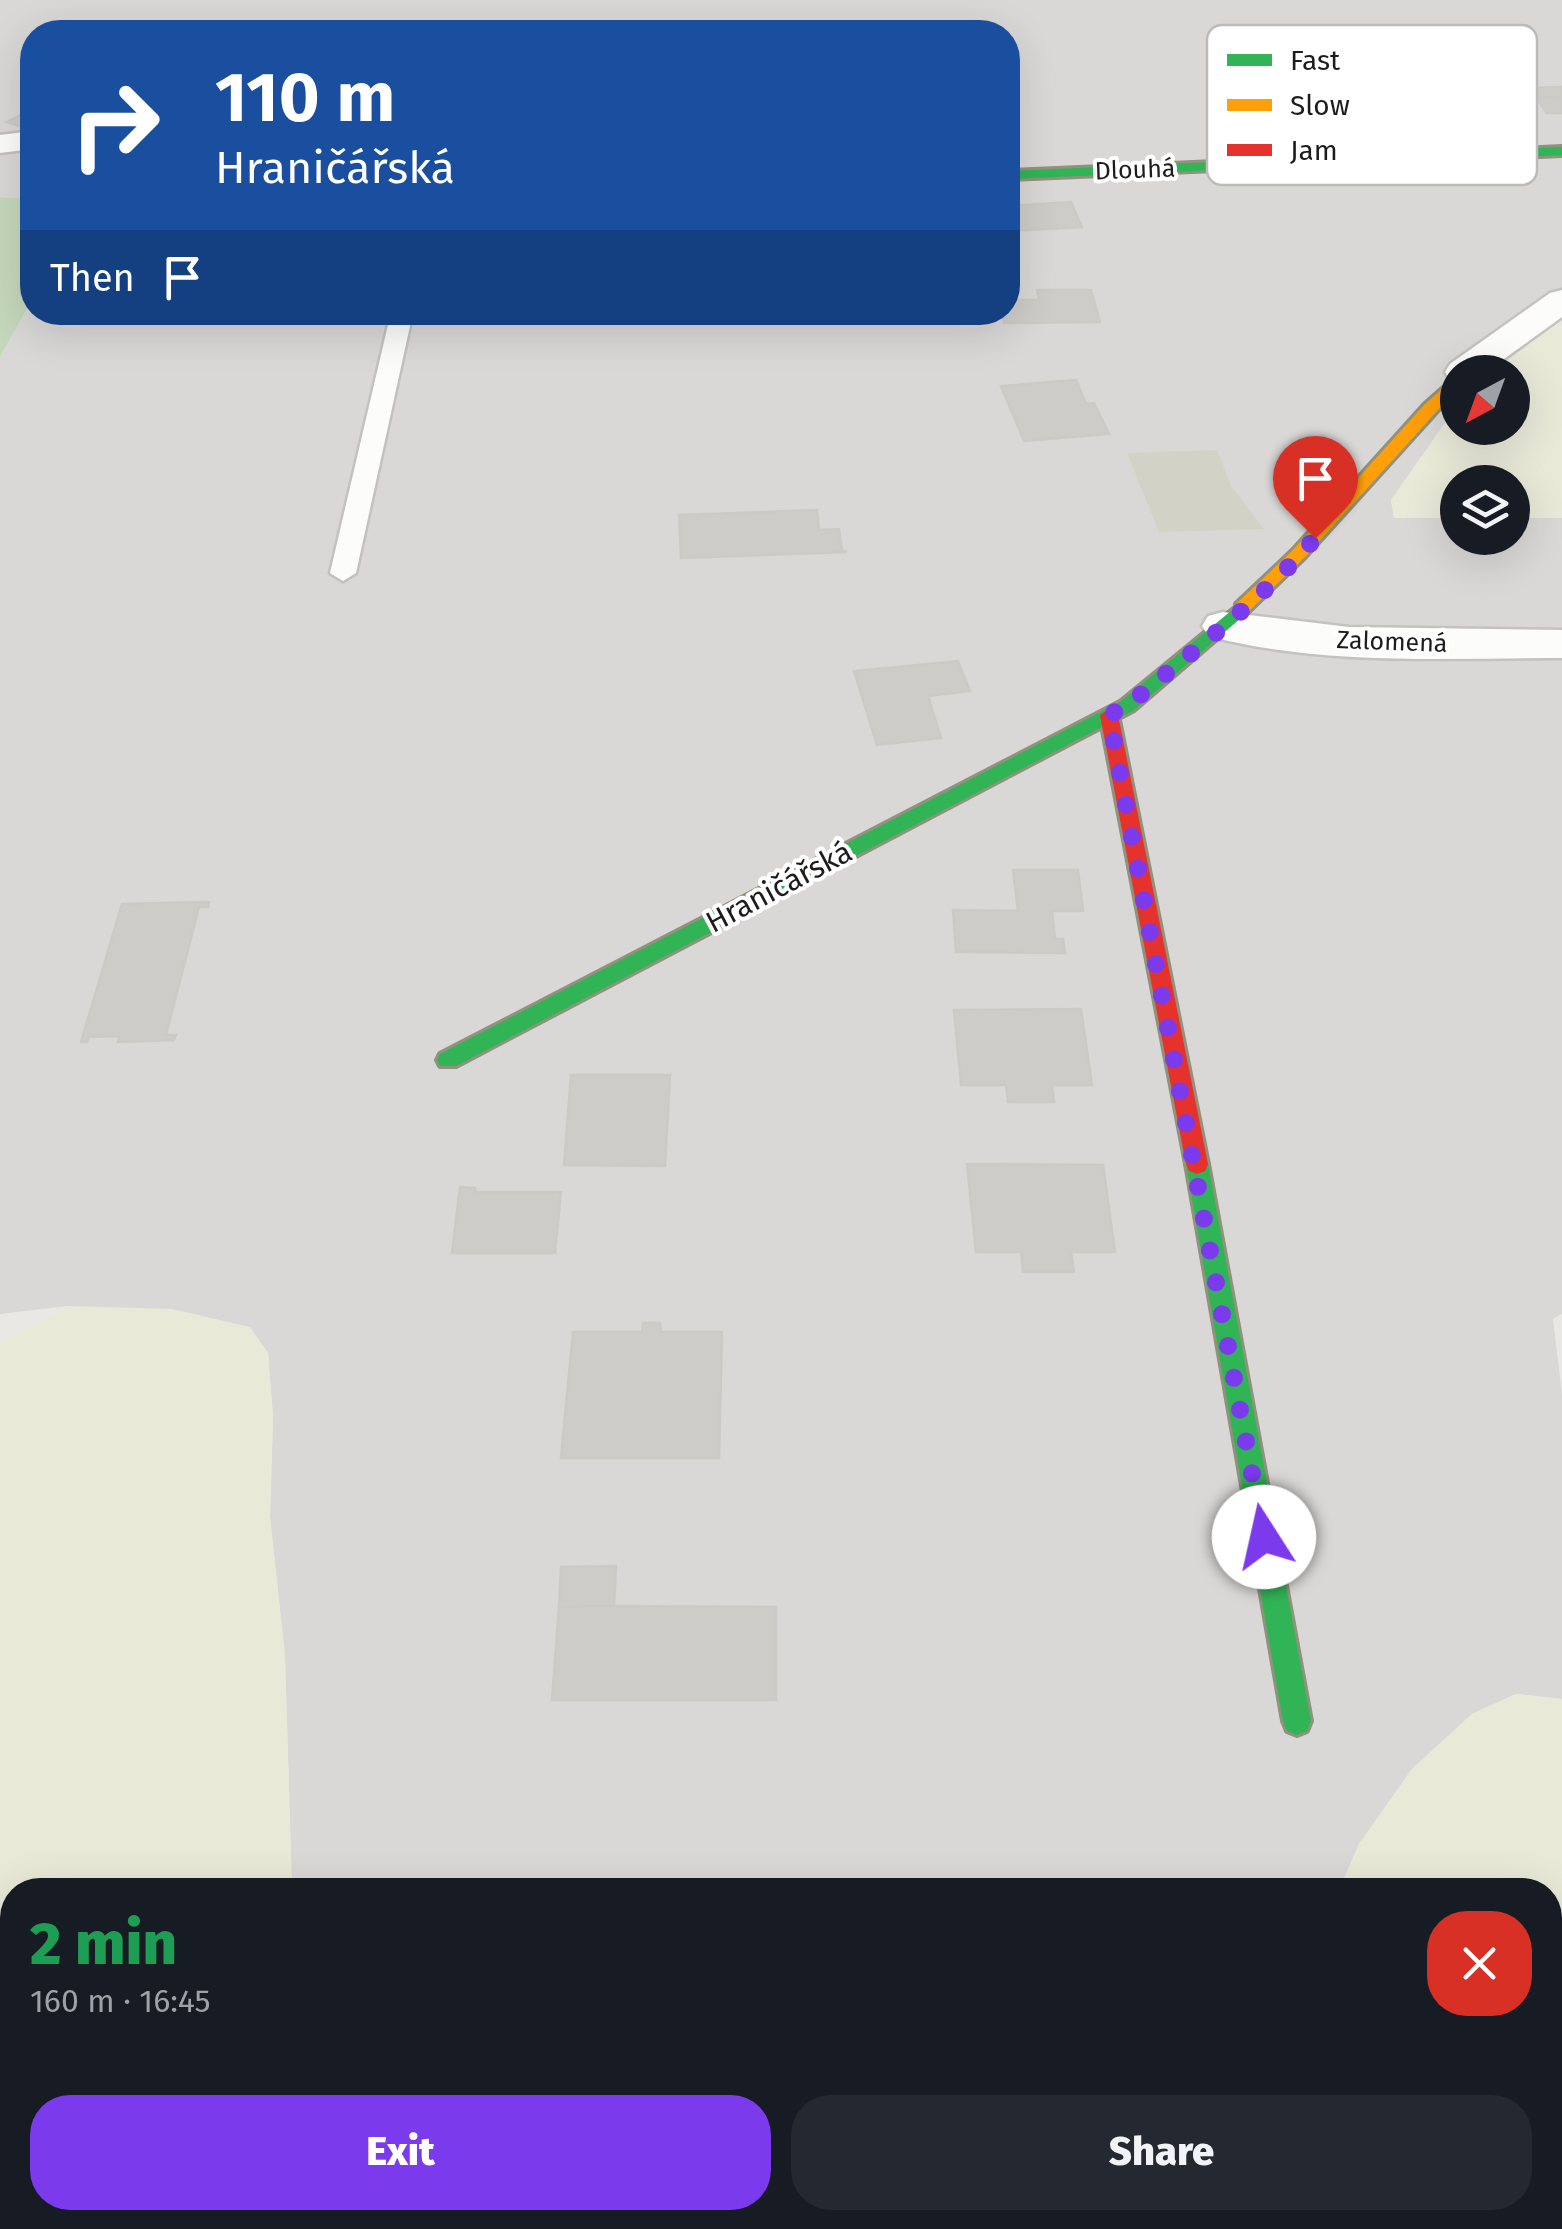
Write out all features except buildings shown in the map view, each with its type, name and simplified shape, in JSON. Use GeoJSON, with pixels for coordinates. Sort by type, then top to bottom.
{"type":"FeatureCollection","features":[{"type":"Feature","properties":{"kind":"street","name":"Dlouhá"},"geometry":{"type":"LineString","coordinates":[[1537,151],[1562,150]]}},
{"type":"Feature","properties":{"kind":"street","name":"Dlouhá"},"geometry":{"type":"LineString","coordinates":[[1020,173],[1207,165]]}},
{"type":"Feature","properties":{"kind":"street"},"geometry":{"type":"LineString","coordinates":[[1487,355],[1562,300]]}},
{"type":"Feature","properties":{"kind":"street","name":"Hraničářská"},"geometry":{"type":"LineString","coordinates":[[448,1060],[1127,706],[1292,565],[1440,396]]}},
{"type":"Feature","properties":{"kind":"street","name":"Zalomená"},"geometry":{"type":"LineString","coordinates":[[1223,626],[1275,636],[1367,642],[1562,644]]}},
{"type":"Feature","properties":{"kind":"street"},"geometry":{"type":"LineString","coordinates":[[1109,715],[1212,1242],[1298,1721]]}},
{"type":"Feature","properties":{"kind":"lane"},"geometry":{"type":"LineString","coordinates":[[343,572],[399,325]]}},
{"type":"Feature","properties":{"kind":"shaded area"},"geometry":{"type":"Polygon","coordinates":[[[0,0],[1562,0],[1562,317],[1512,355],[1440,355],[1440,430],[1391,500],[1394,518],[1440,518],[1440,555],[1530,555],[1530,518],[1562,518],[1562,1314],[1553,1319],[1562,1394],[1562,1699],[1516,1694],[1472,1714],[1412,1769],[1359,1844],[1344,1878],[292,1878],[285,1656],[270,1517],[273,1417],[268,1353],[68,1306],[0,1314],[0,357],[20,321],[20,325],[1020,325],[1020,20],[20,20],[20,198],[0,197],[0,0]]]}},
{"type":"Feature","properties":{"kind":"shaded area"},"geometry":{"type":"Polygon","coordinates":[[[1217,450],[1231,486],[1264,529],[1159,532],[1127,453],[1217,450]]]}},
{"type":"Feature","properties":{"kind":"green space"},"geometry":{"type":"Polygon","coordinates":[[[0,197],[20,198],[20,321],[0,357],[0,197]]]}},
{"type":"Feature","properties":{"kind":"green space"},"geometry":{"type":"Polygon","coordinates":[[[1562,317],[1562,518],[1530,518],[1530,465],[1440,465],[1440,518],[1394,518],[1391,500],[1440,430],[1440,445],[1530,445],[1530,355],[1512,355],[1562,317]]]}},
{"type":"Feature","properties":{"kind":"green space"},"geometry":{"type":"Polygon","coordinates":[[[68,1306],[172,1309],[250,1327],[268,1353],[273,1417],[270,1517],[285,1656],[292,1878],[0,1878],[0,1344],[68,1306]]]}},
{"type":"Feature","properties":{"kind":"green space"},"geometry":{"type":"Polygon","coordinates":[[[1516,1694],[1562,1699],[1562,1878],[1344,1878],[1359,1844],[1412,1769],[1472,1714],[1516,1694]]]}},
{"type":"Feature","properties":{"kind":"traffic: fast"},"geometry":{"type":"LineString","coordinates":[[1537,152],[1562,151]]}},
{"type":"Feature","properties":{"kind":"traffic: fast"},"geometry":{"type":"LineString","coordinates":[[1020,174],[1207,166]]}},
{"type":"Feature","properties":{"kind":"traffic: fast"},"geometry":{"type":"LineString","coordinates":[[448,1060],[1127,706],[1242,608]]}},
{"type":"Feature","properties":{"kind":"traffic: fast"},"geometry":{"type":"LineString","coordinates":[[1197,1164],[1297,1721]]}},
{"type":"Feature","properties":{"kind":"traffic: slow"},"geometry":{"type":"LineString","coordinates":[[1242,608],[1299,554],[1440,398]]}},
{"type":"Feature","properties":{"kind":"traffic: jam"},"geometry":{"type":"LineString","coordinates":[[1109,715],[1197,1164]]}},
{"type":"Feature","properties":{"kind":"route"},"geometry":{"type":"LineString","coordinates":[[1264,1537],[1212,1242],[1109,715],[1127,706],[1223,626],[1292,565],[1315,538]]}}]}
